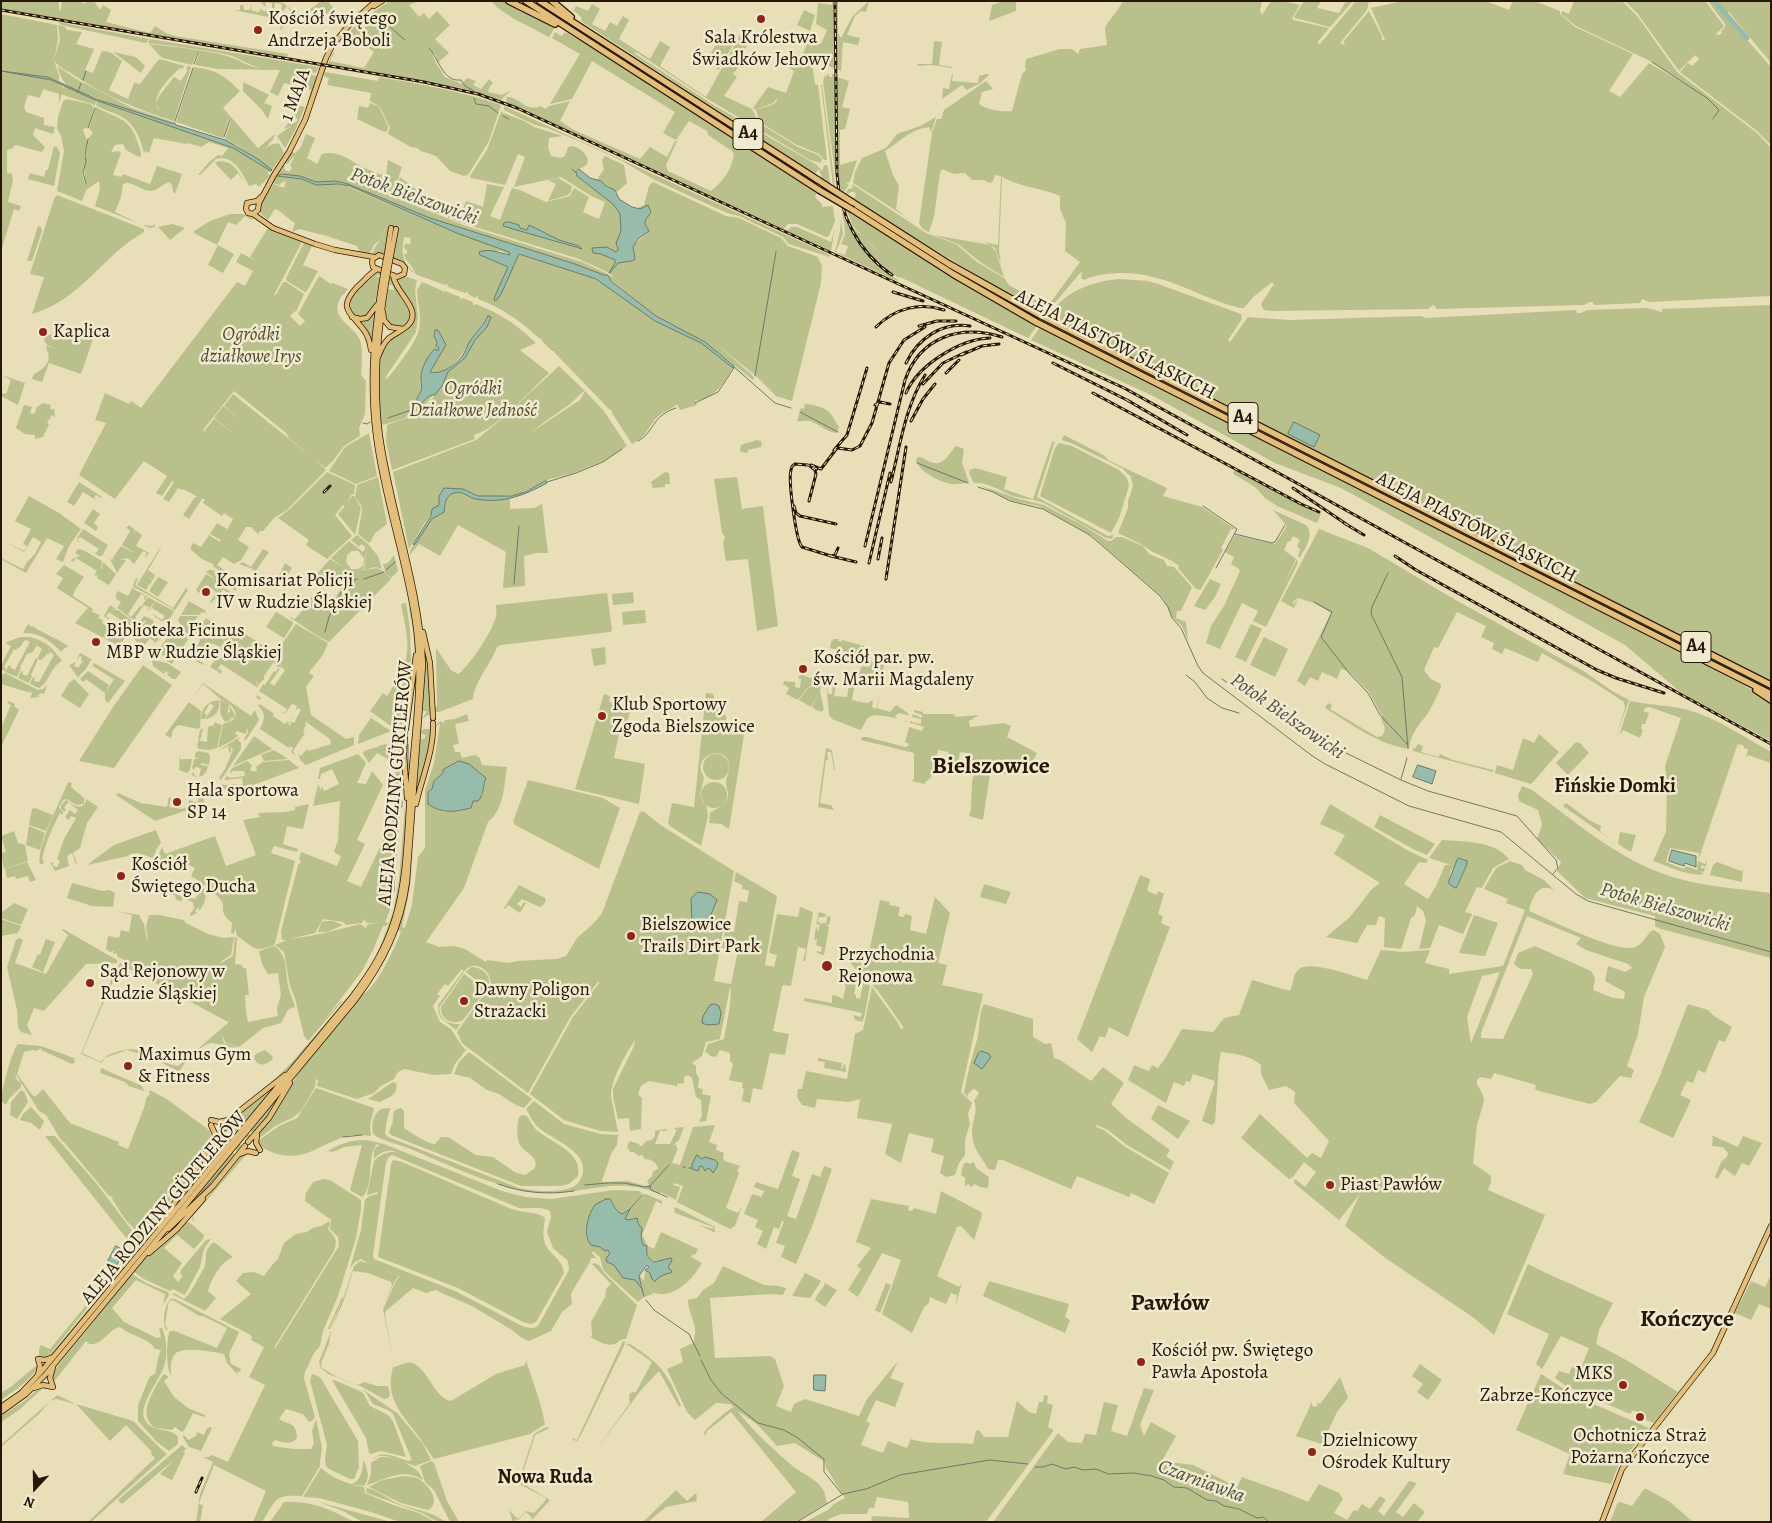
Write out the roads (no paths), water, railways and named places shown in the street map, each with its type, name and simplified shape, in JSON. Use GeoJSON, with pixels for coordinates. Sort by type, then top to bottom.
{"type":"FeatureCollection","features":[{"type":"Feature","properties":{"kind":"highway"},"geometry":{"type":"LineString","coordinates":[[509,1],[586,40]]}},
{"type":"Feature","properties":{"kind":"highway","name":"ALEJA PIASTÓW ŚLĄSKICH"},"geometry":{"type":"LineString","coordinates":[[526,1],[819,190],[953,274],[1042,325],[1771,694]]}},
{"type":"Feature","properties":{"kind":"highway","name":"ALEJA PIASTÓW ŚLĄSKICH"},"geometry":{"type":"LineString","coordinates":[[540,1],[956,268],[1052,322],[1749,675],[1771,684]]}},
{"type":"Feature","properties":{"kind":"highway"},"geometry":{"type":"LineString","coordinates":[[552,1],[590,33]]}},
{"type":"Feature","properties":{"kind":"highway"},"geometry":{"type":"LineString","coordinates":[[1711,664],[1771,700]]}},
{"type":"Feature","properties":{"kind":"main road","name":"1 MAJA"},"geometry":{"type":"LineString","coordinates":[[253,214],[289,152],[308,114],[326,58],[343,30],[376,1]]}},
{"type":"Feature","properties":{"kind":"main road","name":"1 MAJA"},"geometry":{"type":"LineString","coordinates":[[364,11],[382,1]]}},
{"type":"Feature","properties":{"kind":"main road"},"geometry":{"type":"LineString","coordinates":[[265,223],[259,214],[257,206],[249,202],[245,207],[247,212],[273,228],[315,244],[361,255],[374,264],[395,276],[402,275],[405,272],[402,264],[380,255],[374,264],[369,275],[348,298],[347,310],[367,335],[374,361]]}},
{"type":"Feature","properties":{"kind":"main road","name":"ALEJA RODZINY GÜRTLERÓW"},"geometry":{"type":"LineString","coordinates":[[394,228],[378,302],[374,361],[377,426],[383,478],[414,615],[418,644],[418,718]]}},
{"type":"Feature","properties":{"kind":"main road","name":"ALEJA RODZINY GÜRTLERÓW"},"geometry":{"type":"LineString","coordinates":[[374,361],[385,276]]}},
{"type":"Feature","properties":{"kind":"main road"},"geometry":{"type":"LineString","coordinates":[[374,361],[384,343],[410,323],[412,314],[410,306],[398,287],[395,276]]}},
{"type":"Feature","properties":{"kind":"main road"},"geometry":{"type":"LineString","coordinates":[[352,317],[360,320],[368,318],[378,302]]}},
{"type":"Feature","properties":{"kind":"main road"},"geometry":{"type":"LineString","coordinates":[[382,307],[384,320],[389,326],[404,329]]}},
{"type":"Feature","properties":{"kind":"main road","name":"ALEJA RODZINY GÜRTLERÓW"},"geometry":{"type":"LineString","coordinates":[[296,1068],[367,977],[385,946],[400,900],[422,665],[420,624],[377,426]]}},
{"type":"Feature","properties":{"kind":"main road"},"geometry":{"type":"LineString","coordinates":[[412,820],[430,755],[433,721],[430,663],[420,624]]}},
{"type":"Feature","properties":{"kind":"main road"},"geometry":{"type":"LineString","coordinates":[[408,815],[404,755],[418,644]]}},
{"type":"Feature","properties":{"kind":"main road","name":"ALEJA RODZINY GÜRTLERÓW"},"geometry":{"type":"LineString","coordinates":[[1,1406],[21,1393],[55,1357],[364,989],[382,962],[401,915],[406,890],[416,737]]}},
{"type":"Feature","properties":{"kind":"main road"},"geometry":{"type":"LineString","coordinates":[[214,1140],[215,1134],[211,1122],[224,1122],[296,1068]]}},
{"type":"Feature","properties":{"kind":"main road"},"geometry":{"type":"LineString","coordinates":[[143,1257],[177,1229],[193,1212],[272,1113],[296,1068]]}},
{"type":"Feature","properties":{"kind":"main road"},"geometry":{"type":"LineString","coordinates":[[158,1235],[214,1140],[238,1113]]}},
{"type":"Feature","properties":{"kind":"main road"},"geometry":{"type":"LineString","coordinates":[[238,1156],[246,1151],[258,1151],[256,1141],[258,1131]]}},
{"type":"Feature","properties":{"kind":"main road"},"geometry":{"type":"LineString","coordinates":[[158,1235],[213,1186]]}},
{"type":"Feature","properties":{"kind":"main road"},"geometry":{"type":"LineString","coordinates":[[1602,1522],[1622,1469],[1713,1353],[1771,1226]]}},
{"type":"Feature","properties":{"kind":"main road","name":"ALEJA RODZINY GÜRTLERÓW"},"geometry":{"type":"LineString","coordinates":[[1,1412],[32,1388],[54,1365],[143,1257],[158,1235]]}},
{"type":"Feature","properties":{"kind":"main road"},"geometry":{"type":"LineString","coordinates":[[38,1376],[40,1366],[38,1359],[45,1360],[55,1357]]}},
{"type":"Feature","properties":{"kind":"main road"},"geometry":{"type":"LineString","coordinates":[[32,1388],[43,1385],[53,1387],[50,1378],[54,1365]]}},
{"type":"Feature","properties":{"kind":"waterway"},"geometry":{"type":"LineString","coordinates":[[1714,1],[1747,38]]}},
{"type":"Feature","properties":{"kind":"waterway"},"geometry":{"type":"LineString","coordinates":[[380,18],[405,40]]}},
{"type":"Feature","properties":{"kind":"waterway"},"geometry":{"type":"LineString","coordinates":[[429,48],[449,77],[461,80],[465,86],[474,91]]}},
{"type":"Feature","properties":{"kind":"waterway"},"geometry":{"type":"LineString","coordinates":[[194,64],[198,53]]}},
{"type":"Feature","properties":{"kind":"waterway"},"geometry":{"type":"LineString","coordinates":[[1652,62],[1707,98],[1719,110],[1713,119]]}},
{"type":"Feature","properties":{"kind":"waterway"},"geometry":{"type":"LineString","coordinates":[[175,121],[193,68]]}},
{"type":"Feature","properties":{"kind":"waterway"},"geometry":{"type":"LineString","coordinates":[[83,80],[86,71]]}},
{"type":"Feature","properties":{"kind":"waterway"},"geometry":{"type":"LineString","coordinates":[[78,92],[81,83]]}},
{"type":"Feature","properties":{"kind":"waterway"},"geometry":{"type":"LineString","coordinates":[[474,98],[476,104],[489,106],[498,113]]}},
{"type":"Feature","properties":{"kind":"waterway"},"geometry":{"type":"LineString","coordinates":[[88,128],[95,108]]}},
{"type":"Feature","properties":{"kind":"waterway"},"geometry":{"type":"LineString","coordinates":[[503,116],[509,119]]}},
{"type":"Feature","properties":{"kind":"waterway"},"geometry":{"type":"LineString","coordinates":[[224,137],[230,120]]}},
{"type":"Feature","properties":{"kind":"waterway"},"geometry":{"type":"LineString","coordinates":[[86,183],[83,173],[88,139]]}},
{"type":"Feature","properties":{"kind":"waterway"},"geometry":{"type":"LineString","coordinates":[[572,169],[576,173]]}},
{"type":"Feature","properties":{"kind":"waterway"},"geometry":{"type":"LineString","coordinates":[[755,376],[776,252]]}},
{"type":"Feature","properties":{"kind":"waterway","name":"Potok Bielszowicki"},"geometry":{"type":"LineString","coordinates":[[733,366],[775,403],[791,408]]}},
{"type":"Feature","properties":{"kind":"waterway"},"geometry":{"type":"LineString","coordinates":[[695,403],[718,392],[734,368]]}},
{"type":"Feature","properties":{"kind":"waterway"},"geometry":{"type":"LineString","coordinates":[[388,418],[417,406]]}},
{"type":"Feature","properties":{"kind":"waterway"},"geometry":{"type":"LineString","coordinates":[[638,441],[648,433],[662,415],[676,408]]}},
{"type":"Feature","properties":{"kind":"waterway","name":"Potok Bielszowicki"},"geometry":{"type":"LineString","coordinates":[[800,412],[838,432]]}},
{"type":"Feature","properties":{"kind":"waterway"},"geometry":{"type":"LineString","coordinates":[[363,423],[367,424],[370,422]]}},
{"type":"Feature","properties":{"kind":"waterway"},"geometry":{"type":"LineString","coordinates":[[547,482],[603,462],[622,449]]}},
{"type":"Feature","properties":{"kind":"waterway","name":"Potok Bielszowicki"},"geometry":{"type":"LineString","coordinates":[[917,463],[968,483]]}},
{"type":"Feature","properties":{"kind":"waterway","name":"Potok Bielszowicki"},"geometry":{"type":"LineString","coordinates":[[978,487],[1010,501],[1043,509],[1088,534],[1160,596],[1168,607],[1172,618],[1181,628],[1203,673],[1325,764],[1409,806],[1501,832],[1576,894],[1588,901],[1771,952]]}},
{"type":"Feature","properties":{"kind":"waterway"},"geometry":{"type":"LineString","coordinates":[[1203,506],[1237,529],[1216,568]]}},
{"type":"Feature","properties":{"kind":"waterway"},"geometry":{"type":"LineString","coordinates":[[1235,534],[1272,543],[1275,542],[1285,525]]}},
{"type":"Feature","properties":{"kind":"waterway"},"geometry":{"type":"LineString","coordinates":[[514,584],[519,526]]}},
{"type":"Feature","properties":{"kind":"waterway"},"geometry":{"type":"LineString","coordinates":[[386,570],[395,562]]}},
{"type":"Feature","properties":{"kind":"waterway"},"geometry":{"type":"LineString","coordinates":[[364,579],[384,572]]}},
{"type":"Feature","properties":{"kind":"waterway"},"geometry":{"type":"LineString","coordinates":[[1388,573],[1372,607],[1371,614],[1402,677],[1408,748]]}},
{"type":"Feature","properties":{"kind":"waterway"},"geometry":{"type":"LineString","coordinates":[[325,632],[329,617],[345,584],[357,579]]}},
{"type":"Feature","properties":{"kind":"waterway"},"geometry":{"type":"LineString","coordinates":[[1314,602],[1332,612],[1321,637],[1349,673],[1368,693],[1380,715],[1408,745]]}},
{"type":"Feature","properties":{"kind":"waterway"},"geometry":{"type":"LineString","coordinates":[[1186,675],[1195,682],[1207,698],[1222,708],[1239,713]]}},
{"type":"Feature","properties":{"kind":"waterway"},"geometry":{"type":"LineString","coordinates":[[1222,679],[1274,714],[1285,715],[1340,750],[1401,780],[1428,791],[1517,816],[1556,860],[1558,868],[1553,874]]}},
{"type":"Feature","properties":{"kind":"waterway"},"geometry":{"type":"LineString","coordinates":[[408,744],[408,770]]}},
{"type":"Feature","properties":{"kind":"waterway"},"geometry":{"type":"LineString","coordinates":[[1401,779],[1407,758]]}},
{"type":"Feature","properties":{"kind":"waterway"},"geometry":{"type":"LineString","coordinates":[[394,891],[398,813],[402,806],[402,801]]}},
{"type":"Feature","properties":{"kind":"waterway"},"geometry":{"type":"LineString","coordinates":[[343,1137],[362,1135]]}},
{"type":"Feature","properties":{"kind":"waterway"},"geometry":{"type":"LineString","coordinates":[[195,1200],[234,1156]]}},
{"type":"Feature","properties":{"kind":"waterway"},"geometry":{"type":"LineString","coordinates":[[648,1188],[669,1165]]}},
{"type":"Feature","properties":{"kind":"waterway"},"geometry":{"type":"LineString","coordinates":[[585,1185],[608,1183]]}},
{"type":"Feature","properties":{"kind":"waterway"},"geometry":{"type":"LineString","coordinates":[[609,1183],[650,1186],[651,1190],[667,1197]]}},
{"type":"Feature","properties":{"kind":"waterway"},"geometry":{"type":"LineString","coordinates":[[498,1184],[535,1192],[574,1191]]}},
{"type":"Feature","properties":{"kind":"waterway"},"geometry":{"type":"LineString","coordinates":[[630,1209],[642,1195]]}},
{"type":"Feature","properties":{"kind":"waterway"},"geometry":{"type":"LineString","coordinates":[[642,1289],[644,1296]]}},
{"type":"Feature","properties":{"kind":"waterway"},"geometry":{"type":"LineString","coordinates":[[646,1300],[654,1310],[689,1334],[700,1356]]}},
{"type":"Feature","properties":{"kind":"waterway"},"geometry":{"type":"LineString","coordinates":[[701,1360],[711,1380],[722,1394],[758,1423],[784,1430],[798,1438],[824,1459],[824,1472],[842,1494]]}},
{"type":"Feature","properties":{"kind":"waterway","name":"Czarniawka"},"geometry":{"type":"LineString","coordinates":[[797,1522],[843,1494],[866,1489],[900,1475],[990,1460],[1028,1464]]}},
{"type":"Feature","properties":{"kind":"waterway","name":"Czarniawka"},"geometry":{"type":"LineString","coordinates":[[1035,1467],[1052,1464],[1066,1469],[1074,1467],[1083,1470],[1096,1469],[1108,1474],[1133,1473],[1152,1476],[1164,1480],[1174,1487],[1187,1488],[1207,1500],[1239,1509],[1257,1518],[1263,1517],[1269,1522]]}},
{"type":"Feature","properties":{"kind":"railway"},"geometry":{"type":"LineString","coordinates":[[835,1],[837,173],[842,203],[852,231],[860,243],[869,255],[892,275]]}},
{"type":"Feature","properties":{"kind":"railway"},"geometry":{"type":"LineString","coordinates":[[1,10],[424,82],[478,94],[517,108],[1124,388],[1771,744]]}},
{"type":"Feature","properties":{"kind":"railway"},"geometry":{"type":"LineString","coordinates":[[893,292],[923,301]]}},
{"type":"Feature","properties":{"kind":"railway"},"geometry":{"type":"LineString","coordinates":[[876,327],[891,315],[908,308],[926,307],[944,310]]}},
{"type":"Feature","properties":{"kind":"railway"},"geometry":{"type":"LineString","coordinates":[[919,326],[937,321],[956,321]]}},
{"type":"Feature","properties":{"kind":"railway"},"geometry":{"type":"LineString","coordinates":[[906,363],[917,346],[932,334],[950,327],[970,326]]}},
{"type":"Feature","properties":{"kind":"railway"},"geometry":{"type":"LineString","coordinates":[[811,465],[821,469],[837,448],[852,450],[860,446],[872,423],[889,363],[904,340],[925,327]]}},
{"type":"Feature","properties":{"kind":"railway"},"geometry":{"type":"LineString","coordinates":[[865,546],[905,380],[912,365],[931,344],[943,338],[971,332],[1002,337]]}},
{"type":"Feature","properties":{"kind":"railway"},"geometry":{"type":"LineString","coordinates":[[906,393],[920,373],[941,355],[966,343],[990,338]]}},
{"type":"Feature","properties":{"kind":"railway"},"geometry":{"type":"LineString","coordinates":[[961,355],[982,346],[999,344]]}},
{"type":"Feature","properties":{"kind":"railway"},"geometry":{"type":"LineString","coordinates":[[923,384],[943,363],[966,352]]}},
{"type":"Feature","properties":{"kind":"railway"},"geometry":{"type":"LineString","coordinates":[[946,373],[959,360]]}},
{"type":"Feature","properties":{"kind":"railway"},"geometry":{"type":"LineString","coordinates":[[1053,363],[1131,402]]}},
{"type":"Feature","properties":{"kind":"railway"},"geometry":{"type":"LineString","coordinates":[[834,450],[847,435],[867,368]]}},
{"type":"Feature","properties":{"kind":"railway"},"geometry":{"type":"LineString","coordinates":[[891,482],[908,413],[925,375]]}},
{"type":"Feature","properties":{"kind":"railway"},"geometry":{"type":"LineString","coordinates":[[911,421],[923,399],[935,384]]}},
{"type":"Feature","properties":{"kind":"railway"},"geometry":{"type":"LineString","coordinates":[[1093,393],[1319,512]]}},
{"type":"Feature","properties":{"kind":"railway"},"geometry":{"type":"LineString","coordinates":[[1127,400],[1187,435]]}},
{"type":"Feature","properties":{"kind":"railway"},"geometry":{"type":"LineString","coordinates":[[875,405],[880,402],[890,404]]}},
{"type":"Feature","properties":{"kind":"railway"},"geometry":{"type":"LineString","coordinates":[[886,579],[906,447]]}},
{"type":"Feature","properties":{"kind":"railway"},"geometry":{"type":"LineString","coordinates":[[817,469],[808,465],[795,464],[792,468],[790,476],[797,534],[802,547],[831,556],[835,555],[838,548]]}},
{"type":"Feature","properties":{"kind":"railway"},"geometry":{"type":"LineString","coordinates":[[809,501],[816,474],[815,470],[810,466]]}},
{"type":"Feature","properties":{"kind":"railway"},"geometry":{"type":"LineString","coordinates":[[869,563],[890,473]]}},
{"type":"Feature","properties":{"kind":"railway"},"geometry":{"type":"LineString","coordinates":[[324,492],[330,486]]}},
{"type":"Feature","properties":{"kind":"railway"},"geometry":{"type":"LineString","coordinates":[[1293,488],[1349,526]]}},
{"type":"Feature","properties":{"kind":"railway"},"geometry":{"type":"LineString","coordinates":[[794,506],[796,513],[800,516],[836,524]]}},
{"type":"Feature","properties":{"kind":"railway"},"geometry":{"type":"LineString","coordinates":[[1344,523],[1364,535]]}},
{"type":"Feature","properties":{"kind":"railway"},"geometry":{"type":"LineString","coordinates":[[878,559],[882,538]]}},
{"type":"Feature","properties":{"kind":"railway"},"geometry":{"type":"LineString","coordinates":[[831,556],[856,562]]}},
{"type":"Feature","properties":{"kind":"railway"},"geometry":{"type":"LineString","coordinates":[[1395,556],[1416,570],[1597,670],[1664,693]]}},
{"type":"Feature","properties":{"kind":"railway"},"geometry":{"type":"LineString","coordinates":[[196,1492],[202,1478]]}},
{"type":"Feature","properties":{"kind":"place","name":"Sala Królestwa Świadków Jehowy"},"geometry":{"type":"Point","coordinates":[761,19]}},
{"type":"Feature","properties":{"kind":"place","name":"Kościół świętego Andrzeja Boboli"},"geometry":{"type":"Point","coordinates":[258,30]}},
{"type":"Feature","properties":{"kind":"place","name":"Kaplica"},"geometry":{"type":"Point","coordinates":[43,332]}},
{"type":"Feature","properties":{"kind":"place","name":"Komisariat Policji IV w Rudzie Śląskiej"},"geometry":{"type":"Point","coordinates":[206,592]}},
{"type":"Feature","properties":{"kind":"place","name":"Biblioteka Ficinus MBP w Rudzie Śląskiej"},"geometry":{"type":"Point","coordinates":[96,642]}},
{"type":"Feature","properties":{"kind":"place","name":"Kościół par. pw. św. Marii Magdaleny"},"geometry":{"type":"Point","coordinates":[803,669]}},
{"type":"Feature","properties":{"kind":"place","name":"Klub Sportowy Zgoda Bielszowice"},"geometry":{"type":"Point","coordinates":[602,716]}},
{"type":"Feature","properties":{"kind":"place","name":"Hala sportowa SP 14"},"geometry":{"type":"Point","coordinates":[177,802]}},
{"type":"Feature","properties":{"kind":"place","name":"Kościół Świętego Ducha"},"geometry":{"type":"Point","coordinates":[121,876]}},
{"type":"Feature","properties":{"kind":"place","name":"Bielszowice Trails Dirt Park"},"geometry":{"type":"Point","coordinates":[631,936]}},
{"type":"Feature","properties":{"kind":"place","name":"Przychodnia Rejonowa"},"geometry":{"type":"Point","coordinates":[827,966]}},
{"type":"Feature","properties":{"kind":"place","name":"Sąd Rejonowy w Rudzie Śląskiej"},"geometry":{"type":"Point","coordinates":[90,983]}},
{"type":"Feature","properties":{"kind":"place","name":"Dawny Poligon Strażacki"},"geometry":{"type":"Point","coordinates":[464,1001]}},
{"type":"Feature","properties":{"kind":"place","name":"Maximus Gym & Fitness"},"geometry":{"type":"Point","coordinates":[128,1066]}},
{"type":"Feature","properties":{"kind":"place","name":"Piast Pawłów"},"geometry":{"type":"Point","coordinates":[1330,1185]}},
{"type":"Feature","properties":{"kind":"place","name":"Kościół pw. Świętego Pawła Apostoła"},"geometry":{"type":"Point","coordinates":[1141,1362]}},
{"type":"Feature","properties":{"kind":"place","name":"MKS Zabrze-Kończyce"},"geometry":{"type":"Point","coordinates":[1623,1385]}},
{"type":"Feature","properties":{"kind":"place","name":"Ochotnicza Straż Pożarna Kończyce"},"geometry":{"type":"Point","coordinates":[1640,1417]}},
{"type":"Feature","properties":{"kind":"place","name":"Dzielnicowy Ośrodek Kultury"},"geometry":{"type":"Point","coordinates":[1312,1452]}},
{"type":"Feature","properties":{"kind":"district","name":"Bielszowice"},"geometry":{"type":"Point","coordinates":[991,767]}},
{"type":"Feature","properties":{"kind":"district","name":"Fińskie Domki"},"geometry":{"type":"Point","coordinates":[1615,787]}},
{"type":"Feature","properties":{"kind":"district","name":"Pawłów"},"geometry":{"type":"Point","coordinates":[1170,1304]}},
{"type":"Feature","properties":{"kind":"district","name":"Kończyce"},"geometry":{"type":"Point","coordinates":[1687,1320]}},
{"type":"Feature","properties":{"kind":"district","name":"Nowa Ruda"},"geometry":{"type":"Point","coordinates":[545,1478]}},
{"type":"Feature","properties":{"kind":"park label","name":"Ogródki działkowe Irys"},"geometry":{"type":"Point","coordinates":[251,346]}},
{"type":"Feature","properties":{"kind":"park label","name":"Ogródki Działkowe Jedność"},"geometry":{"type":"Point","coordinates":[473,400]}}]}
